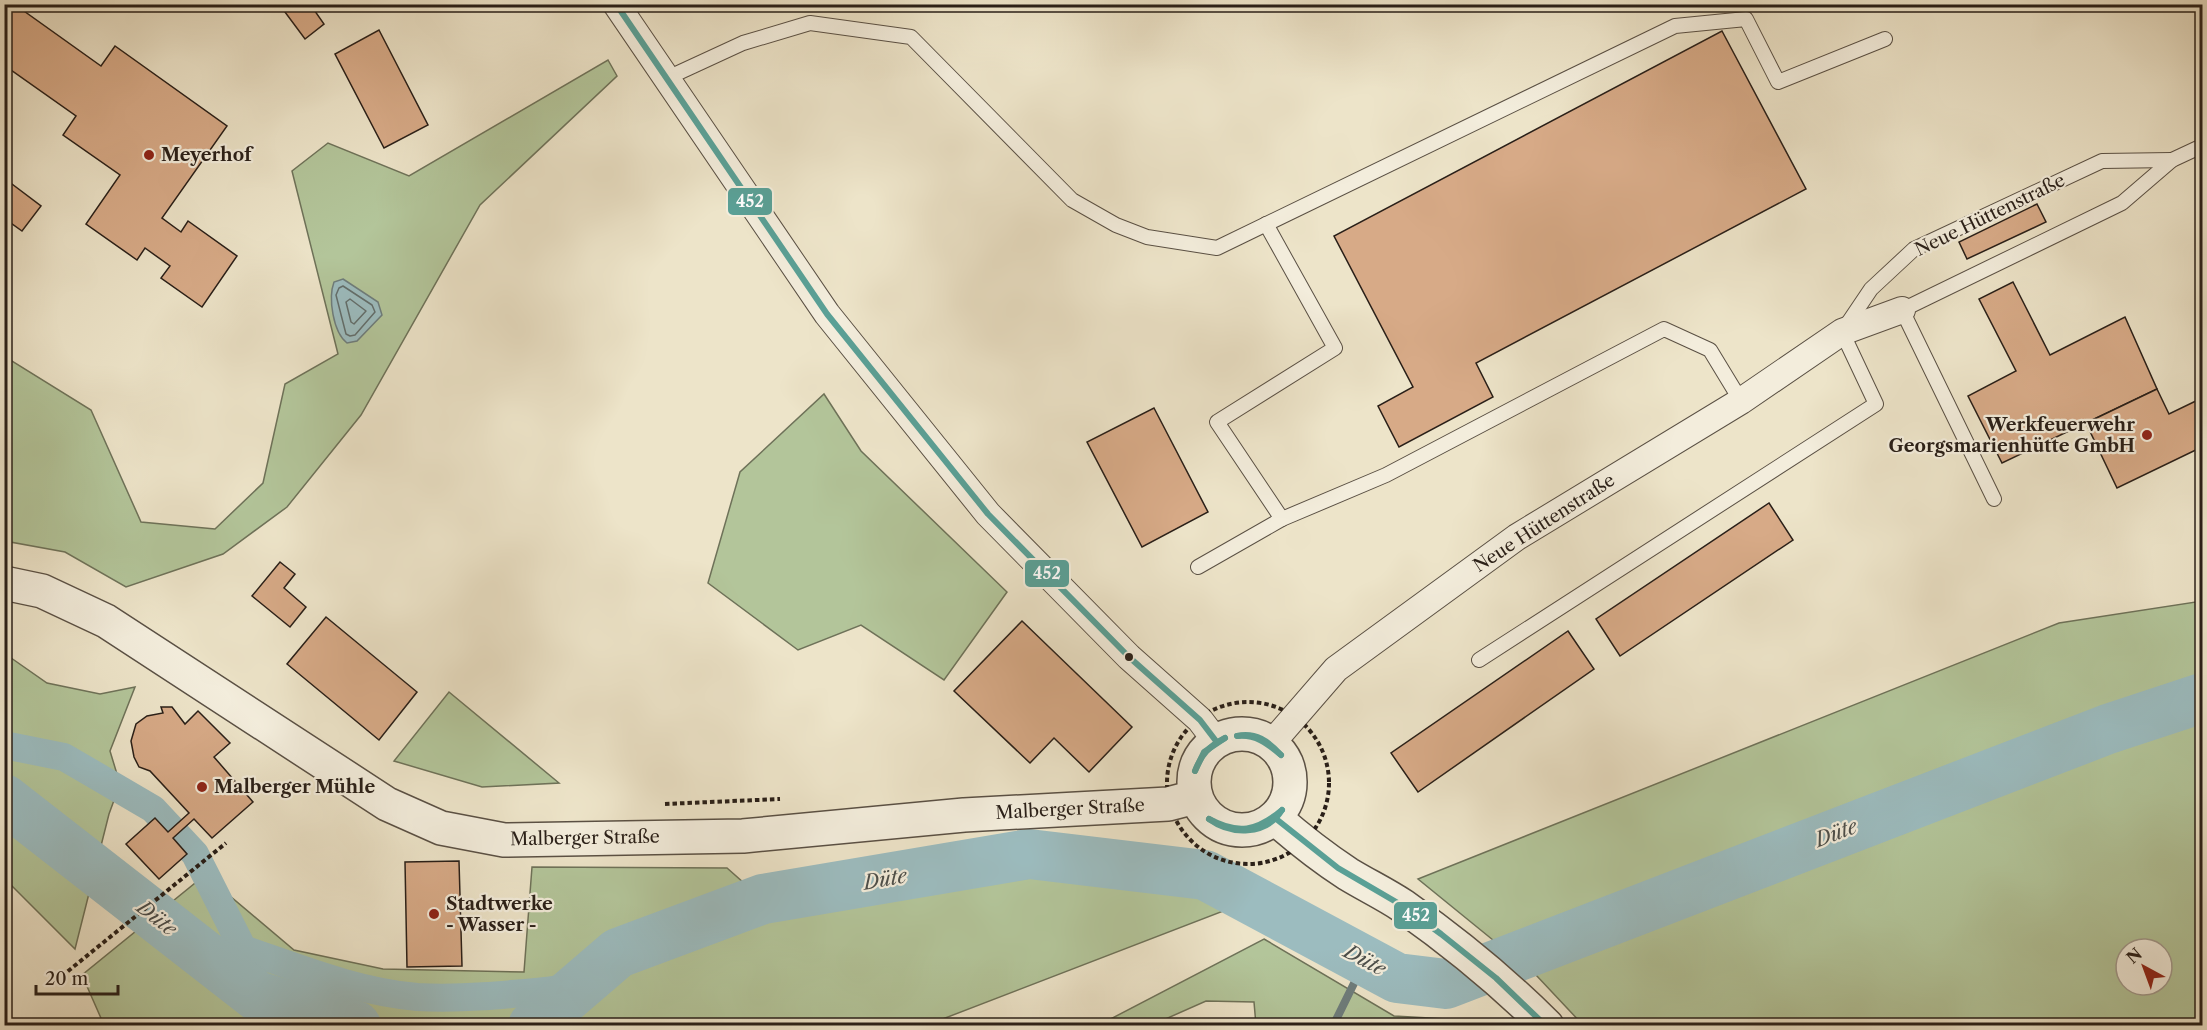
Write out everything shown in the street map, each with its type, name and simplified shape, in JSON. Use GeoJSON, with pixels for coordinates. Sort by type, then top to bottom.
{"type":"FeatureCollection","features":[{"type":"Feature","properties":{"kind":"street"},"geometry":{"type":"LineString","coordinates":[[616,4],[827,314],[988,514],[1129,657],[1208,731],[1230,735],[1246,734],[1261,738],[1271,744],[1285,759],[1290,774],[1290,790],[1285,805],[1275,818],[1262,827],[1245,831],[1229,830],[1181,800],[1193,781],[1196,765],[1204,752],[1208,731]]}},
{"type":"Feature","properties":{"kind":"street","name":"Neue Hüttenstraße"},"geometry":{"type":"LineString","coordinates":[[1271,744],[1336,669],[1517,537],[1741,401],[1842,332],[1902,310]]}},
{"type":"Feature","properties":{"kind":"street","name":"Malberger Straße"},"geometry":{"type":"LineString","coordinates":[[4,583],[42,591],[106,621],[387,804],[441,828],[504,840],[743,836],[964,815],[1181,800]]}},
{"type":"Feature","properties":{"kind":"street"},"geometry":{"type":"LineString","coordinates":[[1275,818],[1303,842],[1347,873],[1402,906],[1452,943],[1513,991],[1547,1026]]}},
{"type":"Feature","properties":{"kind":"lane"},"geometry":{"type":"LineString","coordinates":[[665,79],[743,43],[810,23],[911,37],[1072,200],[1116,225],[1147,237],[1217,248],[1675,26],[1746,19],[1778,82],[1885,39]]}},
{"type":"Feature","properties":{"kind":"lane","name":"Neue Hüttenstraße"},"geometry":{"type":"LineString","coordinates":[[1902,310],[2122,203],[2172,160],[2202,146]]}},
{"type":"Feature","properties":{"kind":"lane","name":"Neue Hüttenstraße"},"geometry":{"type":"LineString","coordinates":[[1842,332],[1870,289],[1914,249],[2102,161],[2172,160]]}},
{"type":"Feature","properties":{"kind":"lane"},"geometry":{"type":"LineString","coordinates":[[1266,224],[1335,348],[1217,422],[1282,519]]}},
{"type":"Feature","properties":{"kind":"lane"},"geometry":{"type":"LineString","coordinates":[[1902,310],[1994,499]]}},
{"type":"Feature","properties":{"kind":"lane"},"geometry":{"type":"LineString","coordinates":[[1198,567],[1282,519],[1386,475],[1664,329],[1710,350],[1741,401]]}},
{"type":"Feature","properties":{"kind":"lane"},"geometry":{"type":"LineString","coordinates":[[1479,660],[1876,404],[1842,332]]}},
{"type":"Feature","properties":{"kind":"path"},"geometry":{"type":"LineString","coordinates":[[1260,701],[1296,716],[1322,747],[1329,786],[1317,825],[1303,842],[1285,855],[1259,863],[1230,862],[1204,852],[1183,834],[1181,800],[1165,783],[1177,739],[1208,731],[1222,704],[1260,701]]}},
{"type":"Feature","properties":{"kind":"path"},"geometry":{"type":"LineString","coordinates":[[656,805],[786,799]]}},
{"type":"Feature","properties":{"kind":"path"},"geometry":{"type":"LineString","coordinates":[[62,976],[226,843]]}},
{"type":"Feature","properties":{"kind":"green space"},"geometry":{"type":"Polygon","coordinates":[[[608,60],[617,76],[480,205],[361,415],[287,507],[223,554],[126,587],[65,552],[5,541],[4,356],[91,410],[141,522],[215,529],[263,483],[285,384],[338,354],[292,171],[328,143],[409,176],[608,60]]]}},
{"type":"Feature","properties":{"kind":"green space"},"geometry":{"type":"Polygon","coordinates":[[[824,394],[861,451],[1007,592],[944,680],[861,625],[798,650],[708,583],[740,472],[824,394]]]}},
{"type":"Feature","properties":{"kind":"green space"},"geometry":{"type":"Polygon","coordinates":[[[2202,601],[2202,1025],[1583,1025],[1536,975],[1418,879],[2059,623],[2202,601]]]}},
{"type":"Feature","properties":{"kind":"green space"},"geometry":{"type":"Polygon","coordinates":[[[4,653],[47,683],[100,694],[135,687],[110,751],[120,784],[109,814],[75,949],[5,879],[4,653]]]}},
{"type":"Feature","properties":{"kind":"green space"},"geometry":{"type":"Polygon","coordinates":[[[449,692],[559,783],[482,787],[394,761],[449,692]]]}},
{"type":"Feature","properties":{"kind":"green space"},"geometry":{"type":"Polygon","coordinates":[[[532,867],[727,868],[780,915],[1031,871],[1174,885],[1226,910],[927,1025],[104,1025],[82,975],[205,875],[294,950],[383,969],[524,972],[532,867]]]}},
{"type":"Feature","properties":{"kind":"green space"},"geometry":{"type":"Polygon","coordinates":[[[1264,939],[1394,1016],[1465,1020],[1439,1026],[1256,1025],[1254,1002],[1206,1001],[1152,1025],[1099,1025],[1264,939]]]}},
{"type":"Feature","properties":{"kind":"water"},"geometry":{"type":"Polygon","coordinates":[[[343,279],[378,302],[382,315],[357,341],[347,343],[338,331],[332,305],[334,282],[343,279]]]}},
{"type":"Feature","properties":{"kind":"building","name":"Meyerhof"},"geometry":{"type":"Polygon","coordinates":[[[4,4],[14,4],[101,66],[115,46],[227,126],[162,218],[181,232],[188,221],[237,256],[202,307],[161,278],[170,266],[145,248],[137,260],[86,224],[120,175],[63,135],[76,116],[4,65],[4,4]]]}},
{"type":"Feature","properties":{"kind":"building"},"geometry":{"type":"Polygon","coordinates":[[[279,4],[310,4],[324,24],[305,39],[279,4]]]}},
{"type":"Feature","properties":{"kind":"building"},"geometry":{"type":"Polygon","coordinates":[[[379,30],[428,125],[384,148],[335,54],[379,30]]]}},
{"type":"Feature","properties":{"kind":"building"},"geometry":{"type":"Polygon","coordinates":[[[1722,31],[1806,189],[1476,363],[1493,397],[1399,447],[1378,406],[1413,387],[1334,236],[1722,31]]]}},
{"type":"Feature","properties":{"kind":"building"},"geometry":{"type":"Polygon","coordinates":[[[4,178],[41,206],[22,231],[4,218],[4,178]]]}},
{"type":"Feature","properties":{"kind":"building"},"geometry":{"type":"Polygon","coordinates":[[[2037,204],[2046,222],[1967,259],[1959,242],[2037,204]]]}},
{"type":"Feature","properties":{"kind":"building"},"geometry":{"type":"Polygon","coordinates":[[[2013,282],[2050,355],[2125,317],[2157,389],[2002,463],[1968,396],[2016,371],[1979,299],[2013,282]]]}},
{"type":"Feature","properties":{"kind":"building","name":"Werkfeuerwehr Georgsmarienhütte GmbH"},"geometry":{"type":"Polygon","coordinates":[[[2157,389],[2169,414],[2202,398],[2202,447],[2117,488],[2086,423],[2157,389]]]}},
{"type":"Feature","properties":{"kind":"building"},"geometry":{"type":"Polygon","coordinates":[[[1154,408],[1208,512],[1142,547],[1087,442],[1154,408]]]}},
{"type":"Feature","properties":{"kind":"building"},"geometry":{"type":"Polygon","coordinates":[[[1769,503],[1793,540],[1620,656],[1596,619],[1769,503]]]}},
{"type":"Feature","properties":{"kind":"building"},"geometry":{"type":"Polygon","coordinates":[[[280,562],[295,574],[284,588],[306,607],[290,627],[252,596],[280,562]]]}},
{"type":"Feature","properties":{"kind":"building"},"geometry":{"type":"Polygon","coordinates":[[[326,617],[417,692],[379,740],[287,664],[326,617]]]}},
{"type":"Feature","properties":{"kind":"building"},"geometry":{"type":"Polygon","coordinates":[[[1022,621],[1132,727],[1089,772],[1054,738],[1030,763],[954,691],[1022,621]]]}},
{"type":"Feature","properties":{"kind":"building"},"geometry":{"type":"Polygon","coordinates":[[[1568,631],[1594,669],[1418,792],[1391,753],[1568,631]]]}},
{"type":"Feature","properties":{"kind":"building","name":"Malberger Mühle"},"geometry":{"type":"Polygon","coordinates":[[[161,707],[172,707],[185,724],[198,711],[230,743],[214,757],[253,802],[212,838],[194,819],[173,838],[187,854],[159,879],[126,844],[155,818],[168,832],[189,813],[150,771],[139,767],[134,757],[131,741],[136,724],[147,716],[163,713],[161,707]]]}},
{"type":"Feature","properties":{"kind":"building","name":"Stadtwerke - Wasser -"},"geometry":{"type":"Polygon","coordinates":[[[459,861],[462,966],[407,967],[405,862],[459,861]]]}},
{"type":"Feature","properties":{"kind":"waterway","name":"Düte"},"geometry":{"type":"LineString","coordinates":[[533,1026],[618,953],[763,899],[1029,854],[1205,875],[1397,978],[1446,984],[2108,729],[2202,698]]}},
{"type":"Feature","properties":{"kind":"waterway"},"geometry":{"type":"LineString","coordinates":[[4,745],[64,757],[153,809],[195,854],[243,949],[350,985],[417,997],[475,997],[573,988]]}},
{"type":"Feature","properties":{"kind":"waterway","name":"Düte"},"geometry":{"type":"LineString","coordinates":[[4,799],[257,996],[356,1026]]}},
{"type":"Feature","properties":{"kind":"waterway"},"geometry":{"type":"LineString","coordinates":[[1333,1026],[1365,961]]}},
{"type":"Feature","properties":{"kind":"transit line","name":"452"},"geometry":{"type":"LineString","coordinates":[[616,4],[827,314],[988,514],[1129,657],[1200,720],[1216,741]]}},
{"type":"Feature","properties":{"kind":"transit line","name":"452"},"geometry":{"type":"LineString","coordinates":[[1237,736],[1250,735],[1261,739],[1281,755]]}},
{"type":"Feature","properties":{"kind":"transit line","name":"452"},"geometry":{"type":"LineString","coordinates":[[1237,736],[1250,736],[1260,740],[1281,755]]}},
{"type":"Feature","properties":{"kind":"transit line","name":"452"},"geometry":{"type":"LineString","coordinates":[[1195,771],[1204,752],[1225,738]]}},
{"type":"Feature","properties":{"kind":"transit line","name":"452"},"geometry":{"type":"LineString","coordinates":[[1195,771],[1206,752],[1225,738]]}},
{"type":"Feature","properties":{"kind":"transit line","name":"452"},"geometry":{"type":"LineString","coordinates":[[1209,819],[1229,827],[1247,828],[1264,823],[1282,810]]}},
{"type":"Feature","properties":{"kind":"transit line","name":"452"},"geometry":{"type":"LineString","coordinates":[[1209,819],[1227,828],[1248,830],[1267,825],[1282,810]]}},
{"type":"Feature","properties":{"kind":"transit line","name":"452"},"geometry":{"type":"LineString","coordinates":[[1275,818],[1338,868],[1403,906],[1441,934],[1496,978],[1546,1026]]}},
{"type":"Feature","properties":{"kind":"place","name":"Meyerhof"},"geometry":{"type":"Point","coordinates":[149,155]}},
{"type":"Feature","properties":{"kind":"place","name":"Werkfeuerwehr Georgsmarienhütte GmbH"},"geometry":{"type":"Point","coordinates":[2147,435]}},
{"type":"Feature","properties":{"kind":"place","name":"Malberger Mühle"},"geometry":{"type":"Point","coordinates":[202,787]}},
{"type":"Feature","properties":{"kind":"place","name":"Stadtwerke - Wasser -"},"geometry":{"type":"Point","coordinates":[434,914]}}]}
